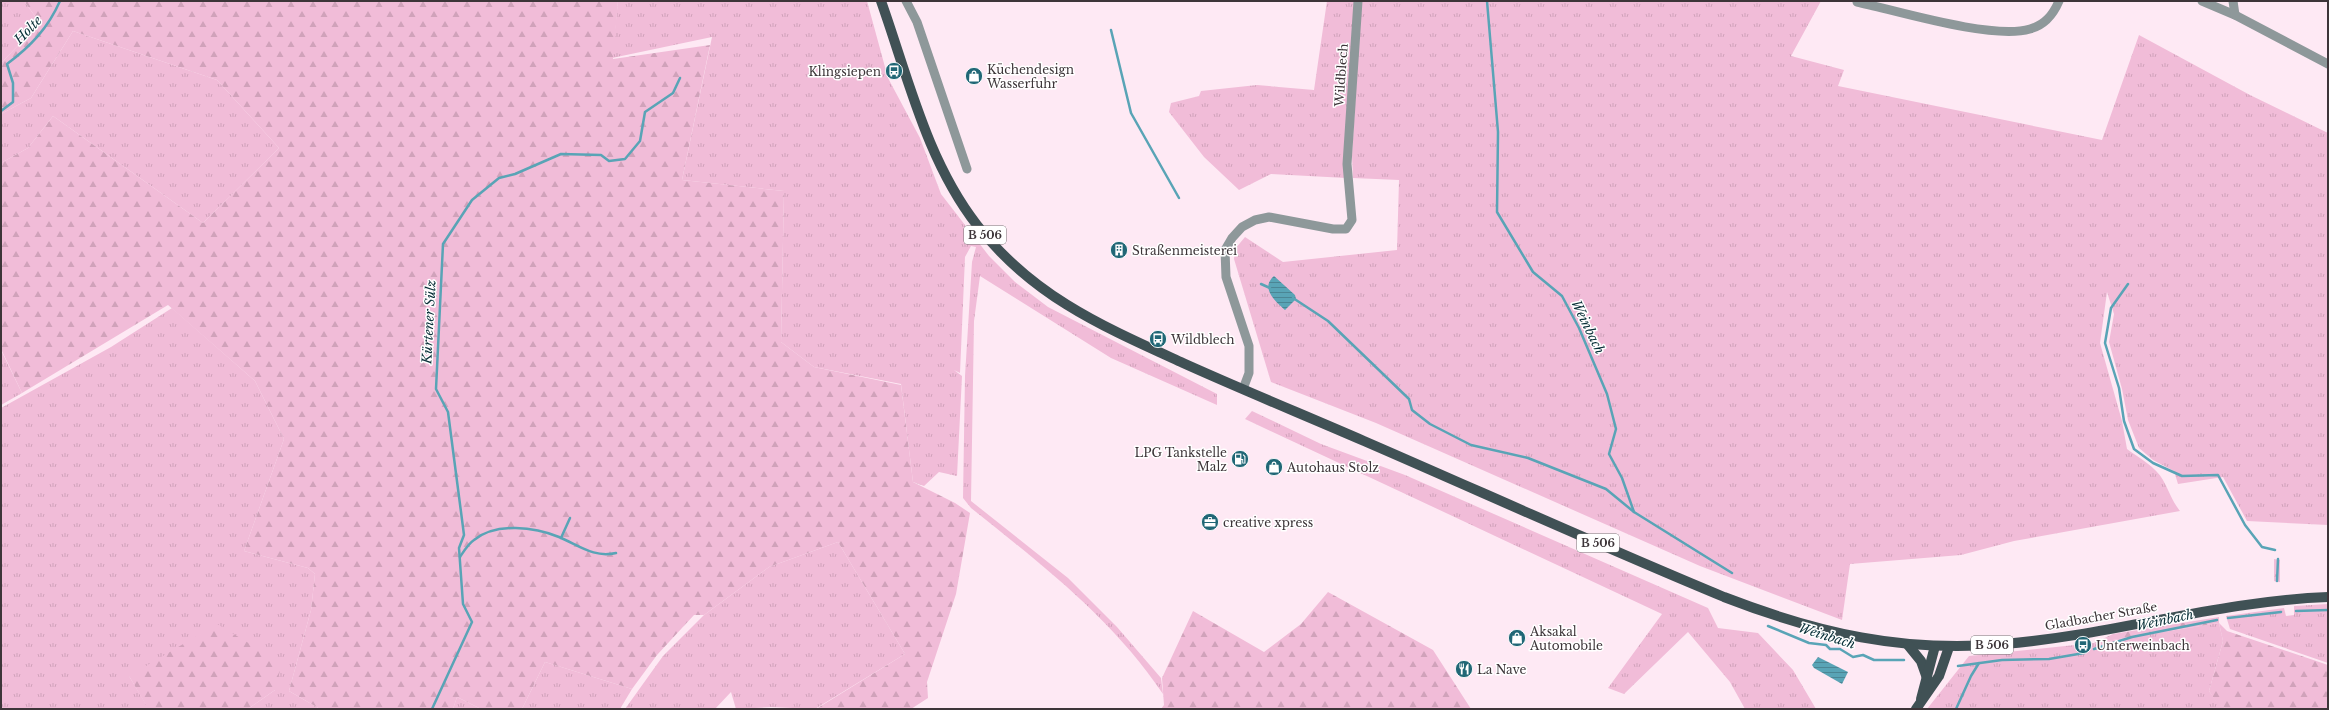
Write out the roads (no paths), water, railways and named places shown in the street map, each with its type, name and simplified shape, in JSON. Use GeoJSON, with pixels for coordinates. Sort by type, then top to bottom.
{"type":"FeatureCollection","features":[{"type":"Feature","properties":{"kind":"main road","name":"B 506"},"geometry":{"type":"LineString","coordinates":[[881,1],[922,122],[942,168],[959,200],[996,247],[1032,282],[1074,311],[1102,326],[1243,389],[1724,597],[1780,618],[1829,632],[1873,641],[1908,645],[1949,647]]}},
{"type":"Feature","properties":{"kind":"main road","name":"Gladbacher Straße"},"geometry":{"type":"LineString","coordinates":[[1949,647],[2034,641],[2228,606],[2276,600],[2328,597]]}},
{"type":"Feature","properties":{"kind":"main road"},"geometry":{"type":"LineString","coordinates":[[1908,645],[1921,661],[1927,678]]}},
{"type":"Feature","properties":{"kind":"main road"},"geometry":{"type":"LineString","coordinates":[[1918,706],[1935,646]]}},
{"type":"Feature","properties":{"kind":"main road"},"geometry":{"type":"LineString","coordinates":[[1918,706],[1936,682],[1949,647]]}},
{"type":"Feature","properties":{"kind":"street"},"geometry":{"type":"LineString","coordinates":[[906,1],[917,22],[967,170]]}},
{"type":"Feature","properties":{"kind":"street","name":"Wildblech"},"geometry":{"type":"LineString","coordinates":[[1243,389],[1249,372],[1249,346],[1226,277],[1225,250],[1242,227],[1254,220],[1269,217],[1332,229],[1346,229],[1352,220],[1347,164],[1358,1]]}},
{"type":"Feature","properties":{"kind":"street"},"geometry":{"type":"LineString","coordinates":[[1857,2],[1943,22],[2010,32],[2030,29],[2044,23],[2050,18],[2059,1]]}},
{"type":"Feature","properties":{"kind":"street"},"geometry":{"type":"LineString","coordinates":[[2202,1],[2235,15],[2328,64]]}},
{"type":"Feature","properties":{"kind":"street"},"geometry":{"type":"LineString","coordinates":[[2233,1],[2235,15]]}},
{"type":"Feature","properties":{"kind":"water"},"geometry":{"type":"Polygon","coordinates":[[[1274,276],[1295,295],[1296,299],[1285,310],[1270,294],[1268,285],[1274,276]]]}},
{"type":"Feature","properties":{"kind":"water"},"geometry":{"type":"Polygon","coordinates":[[[1818,657],[1848,672],[1842,684],[1814,668],[1812,665],[1818,657]]]}},
{"type":"Feature","properties":{"kind":"waterway","name":"Holte"},"geometry":{"type":"LineString","coordinates":[[1,111],[13,102],[13,83],[7,64],[38,36],[50,20],[60,1]]}},
{"type":"Feature","properties":{"kind":"waterway","name":"Weinbach"},"geometry":{"type":"LineString","coordinates":[[1487,1],[1498,132],[1497,212],[1533,272],[1562,296],[1579,328],[1607,394],[1616,429],[1609,454],[1622,478],[1634,512],[1732,573]]}},
{"type":"Feature","properties":{"kind":"waterway"},"geometry":{"type":"LineString","coordinates":[[1111,30],[1131,113],[1179,198]]}},
{"type":"Feature","properties":{"kind":"waterway","name":"Kürtener Sülz"},"geometry":{"type":"LineString","coordinates":[[432,709],[472,622],[463,604],[459,548],[464,535],[448,412],[436,389],[443,244],[472,200],[499,178],[515,174],[561,154],[601,155],[609,161],[625,159],[640,141],[645,112],[673,93],[680,78]]}},
{"type":"Feature","properties":{"kind":"waterway"},"geometry":{"type":"LineString","coordinates":[[1261,284],[1270,288]]}},
{"type":"Feature","properties":{"kind":"waterway"},"geometry":{"type":"LineString","coordinates":[[2128,284],[2111,308],[2105,343],[2119,388],[2124,421],[2134,449],[2153,463],[2182,476],[2218,475],[2245,525],[2262,547],[2275,550]]}},
{"type":"Feature","properties":{"kind":"waterway"},"geometry":{"type":"LineString","coordinates":[[1293,298],[1328,321],[1409,399],[1412,410],[1430,424],[1471,445],[1528,458],[1606,489],[1634,512]]}},
{"type":"Feature","properties":{"kind":"waterway"},"geometry":{"type":"LineString","coordinates":[[561,538],[570,518]]}},
{"type":"Feature","properties":{"kind":"waterway"},"geometry":{"type":"LineString","coordinates":[[460,557],[466,548],[483,534],[516,528],[539,531],[559,537],[594,553],[616,553]]}},
{"type":"Feature","properties":{"kind":"waterway"},"geometry":{"type":"LineString","coordinates":[[2277,581],[2278,559]]}},
{"type":"Feature","properties":{"kind":"waterway","name":"Weinbach"},"geometry":{"type":"LineString","coordinates":[[2296,611],[2328,610]]}},
{"type":"Feature","properties":{"kind":"waterway","name":"Weinbach"},"geometry":{"type":"LineString","coordinates":[[2228,618],[2281,612]]}},
{"type":"Feature","properties":{"kind":"waterway","name":"Weinbach"},"geometry":{"type":"LineString","coordinates":[[2094,649],[2132,637],[2217,620]]}},
{"type":"Feature","properties":{"kind":"waterway","name":"Weinbach"},"geometry":{"type":"LineString","coordinates":[[1768,626],[1809,643],[1826,645],[1830,649],[1840,649],[1853,657],[1863,655],[1874,660],[1904,660]]}},
{"type":"Feature","properties":{"kind":"waterway","name":"Weinbach"},"geometry":{"type":"LineString","coordinates":[[1958,666],[2002,660],[2049,659],[2084,653]]}},
{"type":"Feature","properties":{"kind":"waterway"},"geometry":{"type":"LineString","coordinates":[[1956,709],[1971,676],[1979,663]]}},
{"type":"Feature","properties":{"kind":"place","name":"Klingsiepen"},"geometry":{"type":"Point","coordinates":[894,71]}},
{"type":"Feature","properties":{"kind":"place","name":"Küchendesign Wasserfuhr"},"geometry":{"type":"Point","coordinates":[974,76]}},
{"type":"Feature","properties":{"kind":"place","name":"Straßenmeisterei"},"geometry":{"type":"Point","coordinates":[1119,250]}},
{"type":"Feature","properties":{"kind":"place","name":"Wildblech"},"geometry":{"type":"Point","coordinates":[1158,339]}},
{"type":"Feature","properties":{"kind":"place","name":"LPG Tankstelle Malz"},"geometry":{"type":"Point","coordinates":[1240,459]}},
{"type":"Feature","properties":{"kind":"place","name":"Autohaus Stolz"},"geometry":{"type":"Point","coordinates":[1274,467]}},
{"type":"Feature","properties":{"kind":"place","name":"creative xpress"},"geometry":{"type":"Point","coordinates":[1210,522]}},
{"type":"Feature","properties":{"kind":"place","name":"Aksakal Automobile"},"geometry":{"type":"Point","coordinates":[1517,638]}},
{"type":"Feature","properties":{"kind":"place","name":"Unterweinbach"},"geometry":{"type":"Point","coordinates":[2083,645]}},
{"type":"Feature","properties":{"kind":"place","name":"La Nave"},"geometry":{"type":"Point","coordinates":[1464,669]}}]}
